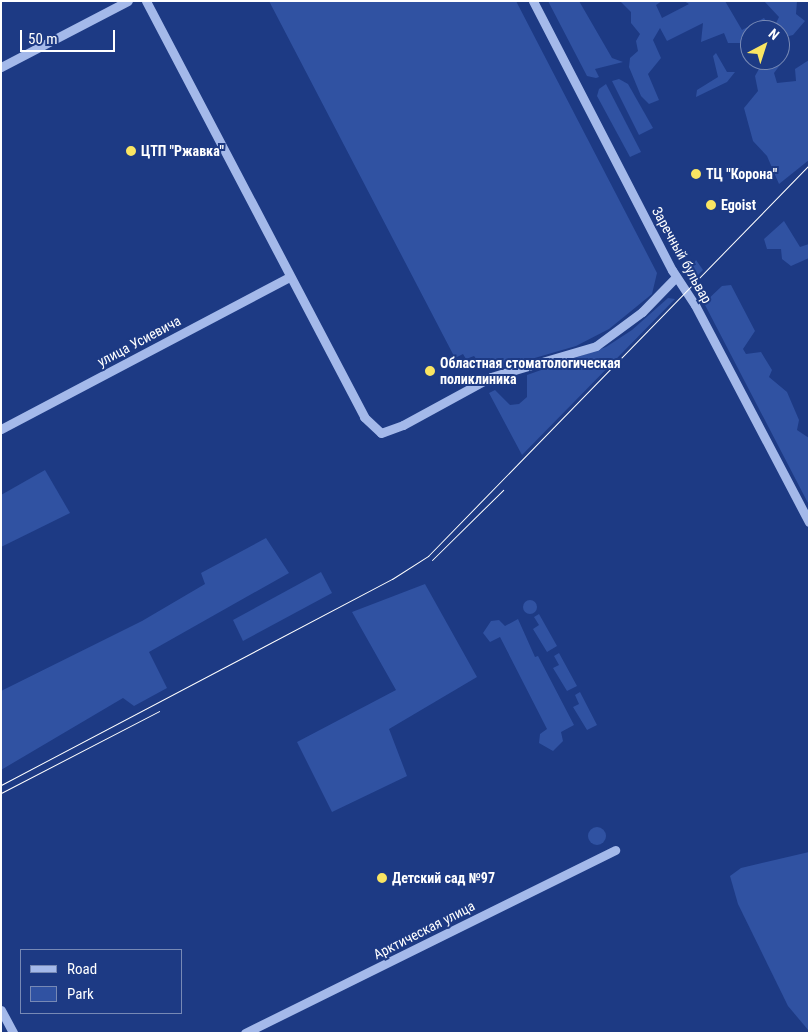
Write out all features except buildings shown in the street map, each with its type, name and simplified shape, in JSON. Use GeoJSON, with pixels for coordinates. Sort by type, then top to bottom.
{"type":"FeatureCollection","features":[{"type":"Feature","properties":{"kind":"street"},"geometry":{"type":"LineString","coordinates":[[1,67],[128,1]]}},
{"type":"Feature","properties":{"kind":"street"},"geometry":{"type":"LineString","coordinates":[[146,1],[364,417],[381,433],[403,425],[491,377],[596,346],[642,312],[676,277]]}},
{"type":"Feature","properties":{"kind":"street","name":"Заречный бульвар"},"geometry":{"type":"LineString","coordinates":[[533,1],[676,277],[695,305],[809,522]]}},
{"type":"Feature","properties":{"kind":"street","name":"улица Усиевича"},"geometry":{"type":"LineString","coordinates":[[1,429],[289,277]]}},
{"type":"Feature","properties":{"kind":"street","name":"Арктическая улица"},"geometry":{"type":"LineString","coordinates":[[245,1033],[615,850]]}},
{"type":"Feature","properties":{"kind":"street"},"geometry":{"type":"LineString","coordinates":[[1,1010],[13,1033]]}},
{"type":"Feature","properties":{"kind":"green space"},"geometry":{"type":"Polygon","coordinates":[[[269,1],[516,1],[657,273],[652,294],[609,329],[576,346],[497,369],[483,368],[474,356],[466,359],[463,354],[455,358],[269,1]]]}},
{"type":"Feature","properties":{"kind":"green space"},"geometry":{"type":"Polygon","coordinates":[[[548,1],[579,1],[612,58],[623,62],[595,69],[599,77],[587,76],[548,1]]]}},
{"type":"Feature","properties":{"kind":"green space"},"geometry":{"type":"Polygon","coordinates":[[[620,1],[662,1],[656,5],[662,18],[689,4],[684,1],[725,1],[740,27],[740,43],[728,43],[724,33],[701,42],[703,23],[667,41],[660,28],[653,40],[661,58],[648,74],[659,100],[649,104],[641,96],[629,67],[630,58],[638,51],[636,41],[640,34],[631,23],[631,12],[620,1]]]}},
{"type":"Feature","properties":{"kind":"green space"},"geometry":{"type":"Polygon","coordinates":[[[764,1],[797,1],[796,14],[805,21],[793,35],[790,36],[790,20],[778,20],[779,17],[764,1]]]}},
{"type":"Feature","properties":{"kind":"green space"},"geometry":{"type":"Polygon","coordinates":[[[716,53],[727,72],[735,72],[727,82],[696,97],[697,90],[718,77],[713,56],[716,53]]]}},
{"type":"Feature","properties":{"kind":"green space"},"geometry":{"type":"Polygon","coordinates":[[[809,60],[809,160],[779,184],[767,156],[753,141],[744,108],[758,91],[755,76],[758,70],[776,70],[774,73],[777,83],[796,81],[795,69],[809,60]]]}},
{"type":"Feature","properties":{"kind":"green space"},"geometry":{"type":"Polygon","coordinates":[[[619,79],[628,84],[653,128],[639,135],[612,81],[619,79]]]}},
{"type":"Feature","properties":{"kind":"green space"},"geometry":{"type":"Polygon","coordinates":[[[606,84],[641,152],[630,157],[597,96],[599,89],[606,84]]]}},
{"type":"Feature","properties":{"kind":"green space"},"geometry":{"type":"Polygon","coordinates":[[[784,221],[800,247],[809,244],[809,258],[791,266],[782,259],[781,249],[767,249],[764,239],[784,221]]]}},
{"type":"Feature","properties":{"kind":"green space"},"geometry":{"type":"Polygon","coordinates":[[[696,260],[703,270],[693,280],[689,271],[696,260]]]}},
{"type":"Feature","properties":{"kind":"green space"},"geometry":{"type":"Polygon","coordinates":[[[731,285],[755,331],[743,349],[746,354],[761,352],[772,370],[769,377],[787,392],[799,420],[797,430],[809,438],[809,505],[704,303],[722,286],[731,285]]]}},
{"type":"Feature","properties":{"kind":"green space"},"geometry":{"type":"Polygon","coordinates":[[[668,298],[675,299],[522,455],[489,393],[495,390],[510,405],[519,404],[527,397],[527,375],[606,347],[632,330],[668,298]]]}},
{"type":"Feature","properties":{"kind":"green space"},"geometry":{"type":"Polygon","coordinates":[[[45,470],[70,513],[1,547],[1,495],[45,470]]]}},
{"type":"Feature","properties":{"kind":"green space"},"geometry":{"type":"Polygon","coordinates":[[[266,538],[289,573],[149,652],[167,688],[134,706],[123,698],[1,770],[1,691],[142,621],[205,584],[201,573],[266,538]]]}},
{"type":"Feature","properties":{"kind":"green space"},"geometry":{"type":"Polygon","coordinates":[[[321,572],[332,593],[243,641],[233,620],[321,572]]]}},
{"type":"Feature","properties":{"kind":"green space"},"geometry":{"type":"Polygon","coordinates":[[[425,584],[477,677],[389,729],[407,776],[332,812],[297,742],[396,690],[352,612],[425,584]]]}},
{"type":"Feature","properties":{"kind":"green space"},"geometry":{"type":"Polygon","coordinates":[[[530,600],[535,602],[537,607],[535,612],[530,614],[525,612],[523,607],[525,602],[530,600]]]}},
{"type":"Feature","properties":{"kind":"green space"},"geometry":{"type":"Polygon","coordinates":[[[539,614],[557,646],[547,652],[533,629],[539,625],[534,617],[539,614]]]}},
{"type":"Feature","properties":{"kind":"green space"},"geometry":{"type":"Polygon","coordinates":[[[518,619],[535,657],[538,656],[574,725],[561,732],[563,741],[553,751],[539,743],[540,734],[547,729],[500,637],[490,642],[483,633],[491,621],[499,620],[505,626],[518,619]]]}},
{"type":"Feature","properties":{"kind":"green space"},"geometry":{"type":"Polygon","coordinates":[[[559,653],[577,686],[567,691],[553,668],[559,665],[554,656],[559,653]]]}},
{"type":"Feature","properties":{"kind":"green space"},"geometry":{"type":"Polygon","coordinates":[[[580,692],[597,725],[587,730],[573,707],[579,704],[575,695],[580,692]]]}},
{"type":"Feature","properties":{"kind":"green space"},"geometry":{"type":"Polygon","coordinates":[[[597,827],[603,830],[606,836],[603,842],[597,845],[591,842],[588,836],[591,830],[597,827]]]}},
{"type":"Feature","properties":{"kind":"green space"},"geometry":{"type":"Polygon","coordinates":[[[809,852],[809,1031],[788,1006],[738,904],[730,876],[741,868],[809,852]]]}},
{"type":"Feature","properties":{"kind":"tram line"},"geometry":{"type":"LineString","coordinates":[[1,785],[392,579],[428,556],[809,165]]}},
{"type":"Feature","properties":{"kind":"tram line"},"geometry":{"type":"LineString","coordinates":[[432,560],[503,490]]}},
{"type":"Feature","properties":{"kind":"tram line"},"geometry":{"type":"LineString","coordinates":[[1,793],[159,711]]}},
{"type":"Feature","properties":{"kind":"place","name":"ЦТП \"Ржавка\""},"geometry":{"type":"Point","coordinates":[131,151]}},
{"type":"Feature","properties":{"kind":"place","name":"ТЦ \"Корона\""},"geometry":{"type":"Point","coordinates":[696,174]}},
{"type":"Feature","properties":{"kind":"place","name":"Egoist"},"geometry":{"type":"Point","coordinates":[711,205]}},
{"type":"Feature","properties":{"kind":"place","name":"Областная стоматологическая поликлиника"},"geometry":{"type":"Point","coordinates":[430,371]}},
{"type":"Feature","properties":{"kind":"place","name":"Детский сад №97"},"geometry":{"type":"Point","coordinates":[382,878]}}]}
